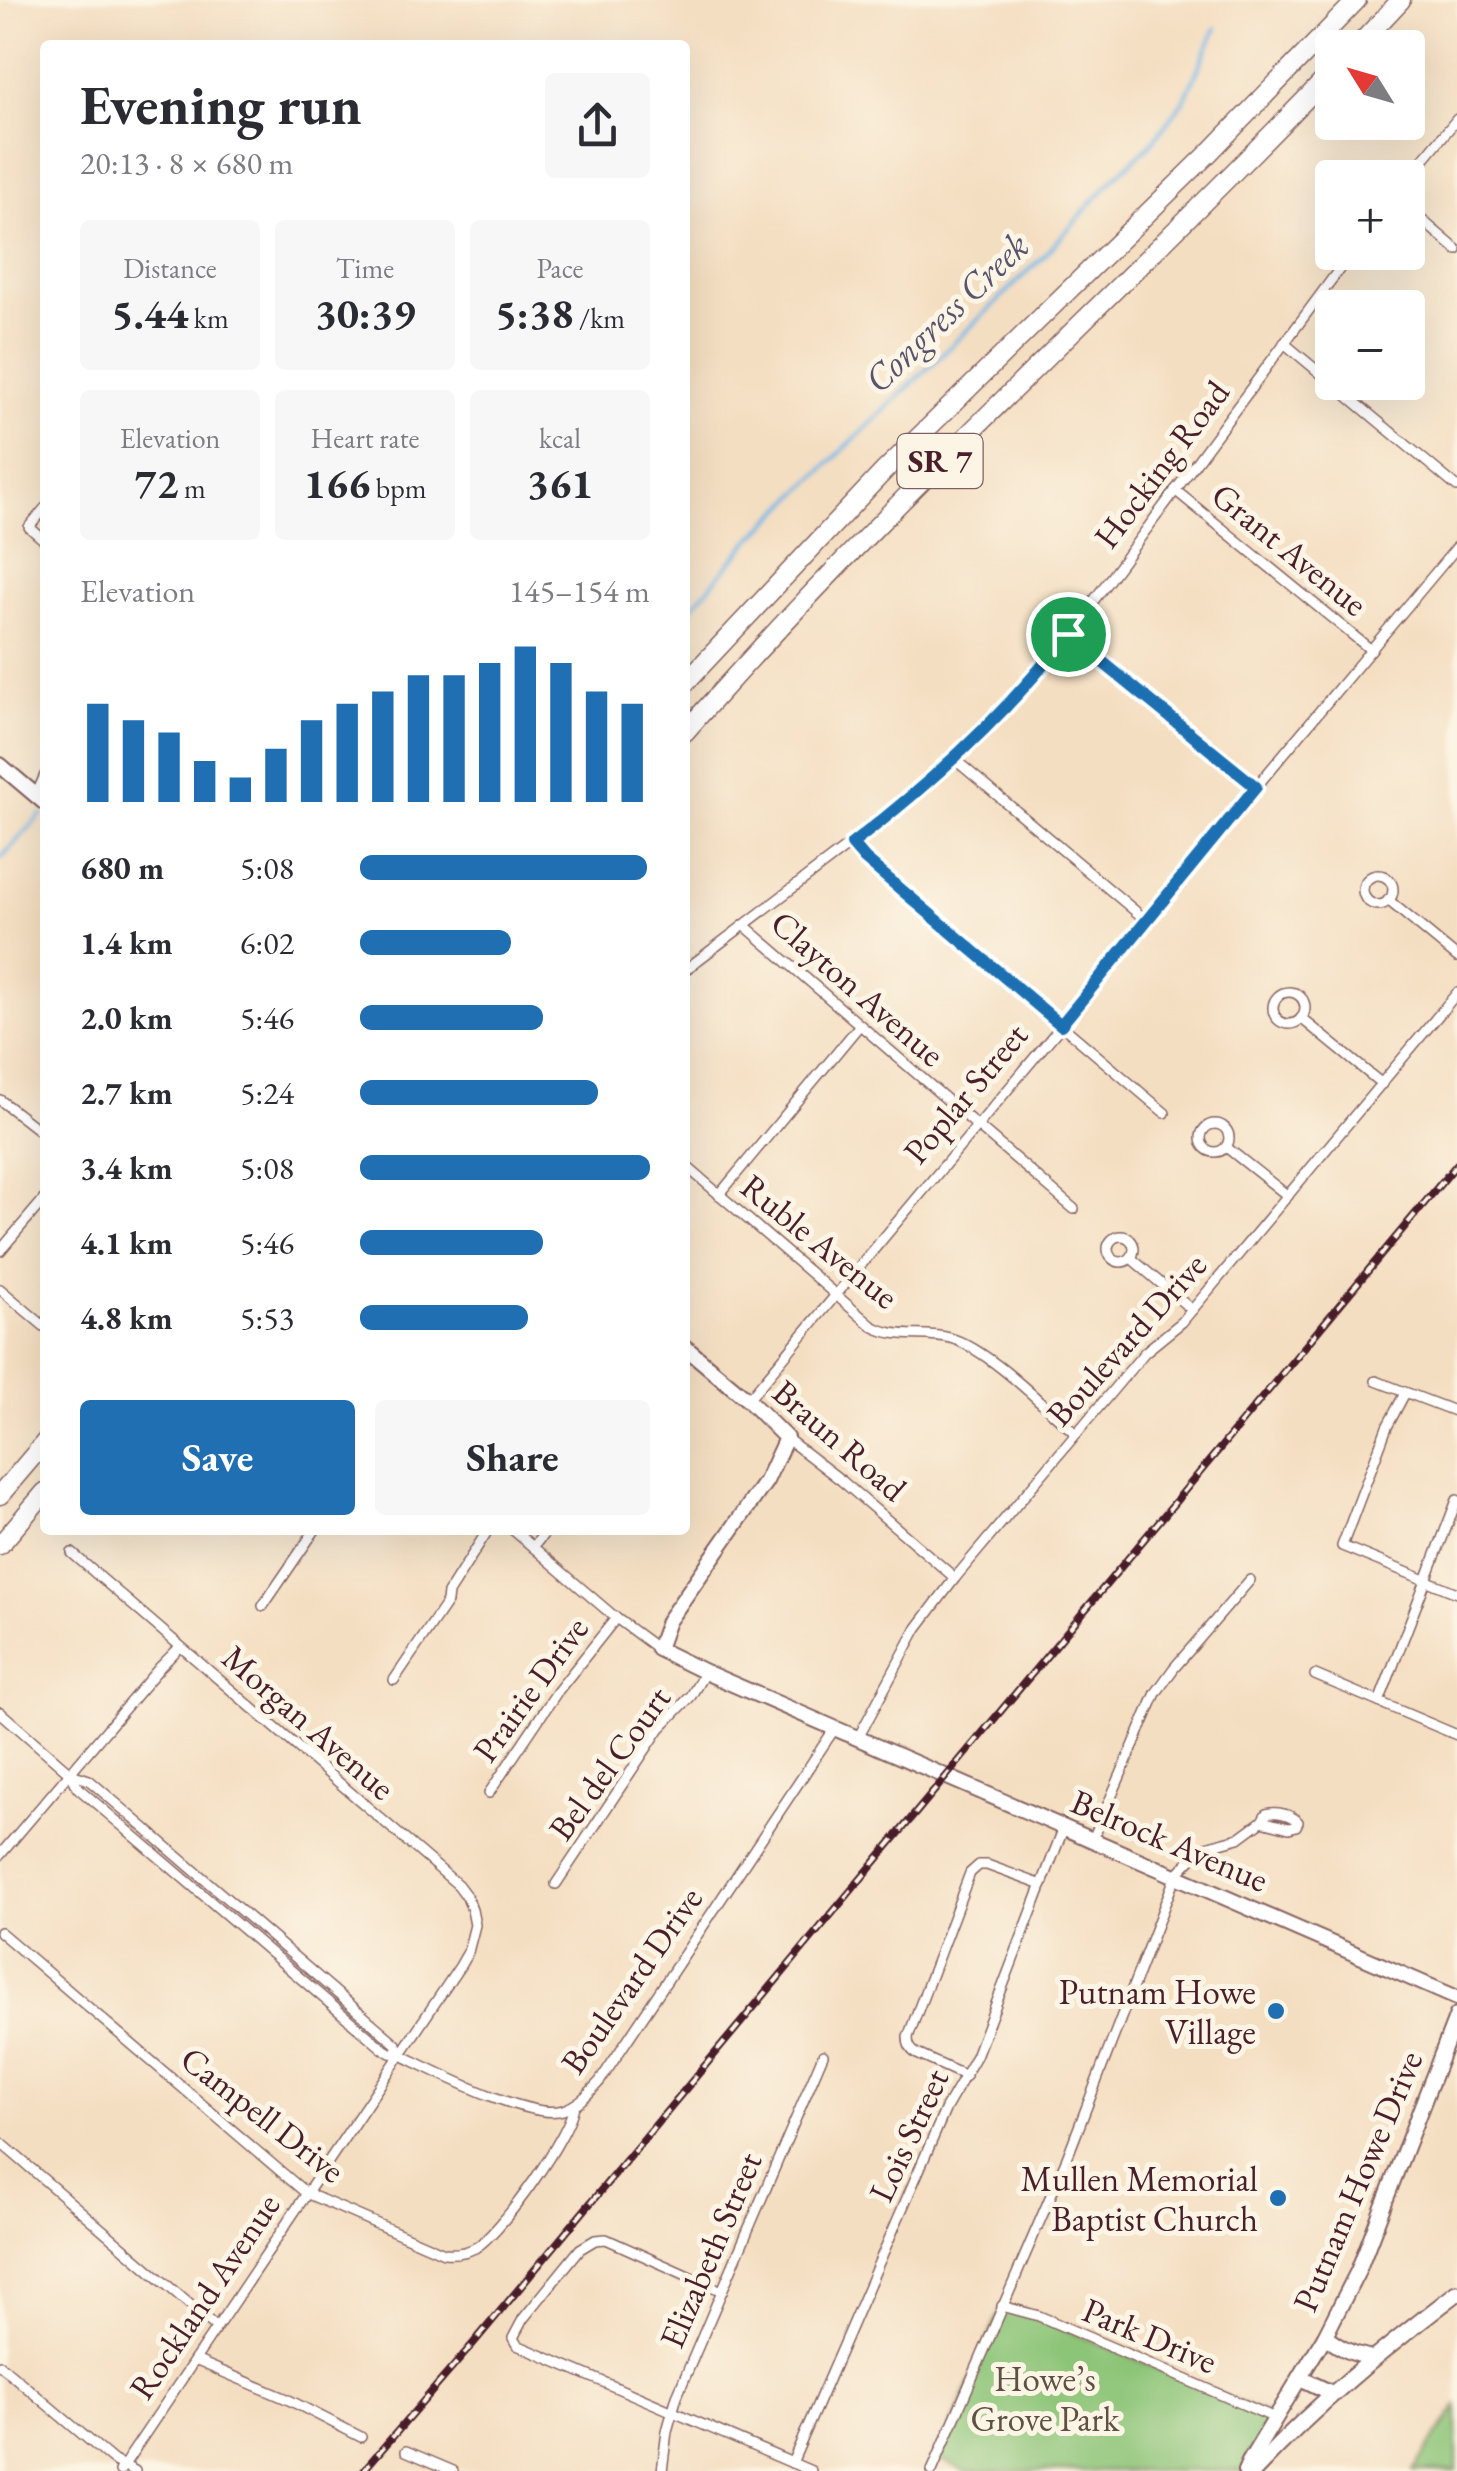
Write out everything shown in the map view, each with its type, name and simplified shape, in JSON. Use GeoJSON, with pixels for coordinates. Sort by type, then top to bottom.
{"type":"FeatureCollection","features":[{"type":"Feature","properties":{"kind":"highway","name":"SR 7"},"geometry":{"type":"LineString","coordinates":[[690,678],[884,471],[1196,165],[1357,0]]}},
{"type":"Feature","properties":{"kind":"highway"},"geometry":{"type":"LineString","coordinates":[[1373,30],[1401,0]]}},
{"type":"Feature","properties":{"kind":"highway","name":"SR 7"},"geometry":{"type":"LineString","coordinates":[[690,727],[868,534],[1315,89]]}},
{"type":"Feature","properties":{"kind":"highway"},"geometry":{"type":"LineString","coordinates":[[0,1495],[40,1448]]}},
{"type":"Feature","properties":{"kind":"highway"},"geometry":{"type":"LineString","coordinates":[[0,1545],[40,1498]]}},
{"type":"Feature","properties":{"kind":"main road"},"geometry":{"type":"LineString","coordinates":[[1254,2471],[1332,2393],[1457,2293]]}},
{"type":"Feature","properties":{"kind":"street"},"geometry":{"type":"LineString","coordinates":[[1423,160],[1457,119]]}},
{"type":"Feature","properties":{"kind":"street"},"geometry":{"type":"LineString","coordinates":[[1425,223],[1457,250]]}},
{"type":"Feature","properties":{"kind":"street","name":"Hocking Road"},"geometry":{"type":"LineString","coordinates":[[690,966],[903,804],[1030,680],[1339,270]]}},
{"type":"Feature","properties":{"kind":"street"},"geometry":{"type":"LineString","coordinates":[[1284,344],[1457,487]]}},
{"type":"Feature","properties":{"kind":"street","name":"Grant Avenue"},"geometry":{"type":"LineString","coordinates":[[1175,490],[1371,650]]}},
{"type":"Feature","properties":{"kind":"street"},"geometry":{"type":"LineString","coordinates":[[40,514],[29,527],[40,537]]}},
{"type":"Feature","properties":{"kind":"street","name":"Poplar Street"},"geometry":{"type":"LineString","coordinates":[[748,1400],[1457,547]]}},
{"type":"Feature","properties":{"kind":"street"},"geometry":{"type":"LineString","coordinates":[[1068,634],[1256,787]]}},
{"type":"Feature","properties":{"kind":"street"},"geometry":{"type":"LineString","coordinates":[[953,758],[1147,921]]}},
{"type":"Feature","properties":{"kind":"street"},"geometry":{"type":"LineString","coordinates":[[0,764],[40,799]]}},
{"type":"Feature","properties":{"kind":"street"},"geometry":{"type":"LineString","coordinates":[[852,844],[1165,1113]]}},
{"type":"Feature","properties":{"kind":"street"},"geometry":{"type":"LineString","coordinates":[[1388,900],[1457,957]]}},
{"type":"Feature","properties":{"kind":"street","name":"Clayton Avenue"},"geometry":{"type":"LineString","coordinates":[[744,925],[1074,1208]]}},
{"type":"Feature","properties":{"kind":"street","name":"Boulevard Drive"},"geometry":{"type":"LineString","coordinates":[[858,1738],[917,1628],[955,1578],[1147,1350],[1182,1322],[1457,993]]}},
{"type":"Feature","properties":{"kind":"street"},"geometry":{"type":"LineString","coordinates":[[1301,1018],[1382,1084]]}},
{"type":"Feature","properties":{"kind":"street"},"geometry":{"type":"LineString","coordinates":[[719,1195],[859,1026]]}},
{"type":"Feature","properties":{"kind":"street"},"geometry":{"type":"LineString","coordinates":[[0,1100],[40,1132]]}},
{"type":"Feature","properties":{"kind":"street"},"geometry":{"type":"LineString","coordinates":[[1226,1147],[1288,1196]]}},
{"type":"Feature","properties":{"kind":"street","name":"Ruble Avenue"},"geometry":{"type":"LineString","coordinates":[[690,1170],[877,1329],[900,1336],[950,1338],[966,1344],[1076,1434]]}},
{"type":"Feature","properties":{"kind":"street"},"geometry":{"type":"LineString","coordinates":[[0,1251],[40,1204]]}},
{"type":"Feature","properties":{"kind":"street"},"geometry":{"type":"LineString","coordinates":[[1131,1258],[1192,1310]]}},
{"type":"Feature","properties":{"kind":"street"},"geometry":{"type":"LineString","coordinates":[[0,1289],[40,1323]]}},
{"type":"Feature","properties":{"kind":"street","name":"Braun Road"},"geometry":{"type":"LineString","coordinates":[[690,1356],[748,1400],[786,1438],[955,1578]]}},
{"type":"Feature","properties":{"kind":"street"},"geometry":{"type":"LineString","coordinates":[[1376,1381],[1457,1412]]}},
{"type":"Feature","properties":{"kind":"street"},"geometry":{"type":"LineString","coordinates":[[1405,1393],[1387,1427],[1342,1542],[1344,1548],[1457,1593]]}},
{"type":"Feature","properties":{"kind":"street"},"geometry":{"type":"LineString","coordinates":[[658,1649],[668,1621],[766,1480],[786,1438]]}},
{"type":"Feature","properties":{"kind":"street"},"geometry":{"type":"LineString","coordinates":[[1380,1702],[1457,1500]]}},
{"type":"Feature","properties":{"kind":"street"},"geometry":{"type":"LineString","coordinates":[[263,1606],[313,1535]]}},
{"type":"Feature","properties":{"kind":"street"},"geometry":{"type":"LineString","coordinates":[[394,1680],[447,1602],[448,1593],[485,1535]]}},
{"type":"Feature","properties":{"kind":"street"},"geometry":{"type":"LineString","coordinates":[[519,1535],[658,1649],[836,1728]]}},
{"type":"Feature","properties":{"kind":"street"},"geometry":{"type":"LineString","coordinates":[[533,1546],[542,1535]]}},
{"type":"Feature","properties":{"kind":"street","name":"Morgan Avenue"},"geometry":{"type":"LineString","coordinates":[[72,1553],[458,1885],[472,1910],[474,1925],[468,1952]]}},
{"type":"Feature","properties":{"kind":"street"},"geometry":{"type":"LineString","coordinates":[[1093,1839],[1156,1694],[1250,1580]]}},
{"type":"Feature","properties":{"kind":"street","name":"Prairie Drive"},"geometry":{"type":"LineString","coordinates":[[489,1792],[557,1692],[616,1618]]}},
{"type":"Feature","properties":{"kind":"street"},"geometry":{"type":"LineString","coordinates":[[0,1855],[180,1647]]}},
{"type":"Feature","properties":{"kind":"street","name":"Bel del Court"},"geometry":{"type":"LineString","coordinates":[[556,1884],[660,1728],[691,1696],[704,1672]]}},
{"type":"Feature","properties":{"kind":"street"},"geometry":{"type":"LineString","coordinates":[[1315,1675],[1457,1734]]}},
{"type":"Feature","properties":{"kind":"street","name":"Boulevard Drive"},"geometry":{"type":"LineString","coordinates":[[0,1712],[70,1774],[89,1780],[230,1900],[396,2044],[399,2054],[526,2109],[552,2112],[574,2105],[600,2080],[836,1728]]}},
{"type":"Feature","properties":{"kind":"street","name":"Belrock Avenue"},"geometry":{"type":"LineString","coordinates":[[836,1728],[1457,1998]]}},
{"type":"Feature","properties":{"kind":"street"},"geometry":{"type":"LineString","coordinates":[[932,2471],[1067,2158],[1176,1875],[1202,1848],[1239,1838],[1262,1821]]}},
{"type":"Feature","properties":{"kind":"street","name":"Lois Street"},"geometry":{"type":"LineString","coordinates":[[792,2463],[946,2108],[976,2056],[1064,1827]]}},
{"type":"Feature","properties":{"kind":"street"},"geometry":{"type":"LineString","coordinates":[[966,2076],[917,2054],[908,2043],[970,1874],[979,1865],[987,1865],[1042,1885]]}},
{"type":"Feature","properties":{"kind":"street","name":"Campell Drive"},"geometry":{"type":"LineString","coordinates":[[0,1932],[306,2192],[444,2253],[466,2252],[484,2241],[526,2190],[573,2117],[574,2105]]}},
{"type":"Feature","properties":{"kind":"street","name":"Rockland Avenue"},"geometry":{"type":"LineString","coordinates":[[122,2468],[468,1952]]}},
{"type":"Feature","properties":{"kind":"street","name":"Putnam Howe Drive"},"geometry":{"type":"LineString","coordinates":[[1246,2471],[1325,2336],[1359,2269],[1457,2015]]}},
{"type":"Feature","properties":{"kind":"street","name":"Elizabeth Street"},"geometry":{"type":"LineString","coordinates":[[662,2471],[677,2396],[824,2054]]}},
{"type":"Feature","properties":{"kind":"street"},"geometry":{"type":"LineString","coordinates":[[0,2142],[216,2328]]}},
{"type":"Feature","properties":{"kind":"street"},"geometry":{"type":"LineString","coordinates":[[722,2291],[606,2239],[595,2240],[580,2249],[522,2319],[513,2338],[517,2345],[810,2471]]}},
{"type":"Feature","properties":{"kind":"street","name":"Park Drive"},"geometry":{"type":"LineString","coordinates":[[1002,2306],[1039,2316],[1275,2418]]}},
{"type":"Feature","properties":{"kind":"street"},"geometry":{"type":"LineString","coordinates":[[1325,2336],[1337,2347],[1372,2358]]}},
{"type":"Feature","properties":{"kind":"street"},"geometry":{"type":"LineString","coordinates":[[194,2360],[287,2399],[360,2438]]}},
{"type":"Feature","properties":{"kind":"street"},"geometry":{"type":"LineString","coordinates":[[0,2365],[122,2468],[135,2471]]}},
{"type":"Feature","properties":{"kind":"street"},"geometry":{"type":"LineString","coordinates":[[1300,2378],[1332,2393]]}},
{"type":"Feature","properties":{"kind":"street"},"geometry":{"type":"LineString","coordinates":[[406,2451],[453,2471]]}},
{"type":"Feature","properties":{"kind":"green space","name":"Howe’s Grove Park"},"geometry":{"type":"Polygon","coordinates":[[[1002,2306],[1023,2311],[1275,2418],[1245,2471],[964,2471],[938,2458],[1002,2306]]]}},
{"type":"Feature","properties":{"kind":"green space"},"geometry":{"type":"Polygon","coordinates":[[[1457,2406],[1457,2471],[1413,2471],[1457,2406]]]}},
{"type":"Feature","properties":{"kind":"waterway","name":"Congress Creek"},"geometry":{"type":"LineString","coordinates":[[690,609],[750,540],[1045,255],[1113,179],[1151,144],[1185,99],[1216,28]]}},
{"type":"Feature","properties":{"kind":"waterway","name":"Congress Creek"},"geometry":{"type":"LineString","coordinates":[[0,859],[40,816]]}},
{"type":"Feature","properties":{"kind":"railway"},"geometry":{"type":"LineString","coordinates":[[363,2471],[1457,1164]]}},
{"type":"Feature","properties":{"kind":"place","name":"Putnam Howe Village"},"geometry":{"type":"Point","coordinates":[1276,2011]}},
{"type":"Feature","properties":{"kind":"place","name":"Mullen Memorial Baptist Church"},"geometry":{"type":"Point","coordinates":[1278,2198]}},
{"type":"Feature","properties":{"kind":"route"},"geometry":{"type":"LineString","coordinates":[[1068,634],[1256,787],[1061,1025],[852,844],[903,804],[990,722],[1068,634]]}}]}
